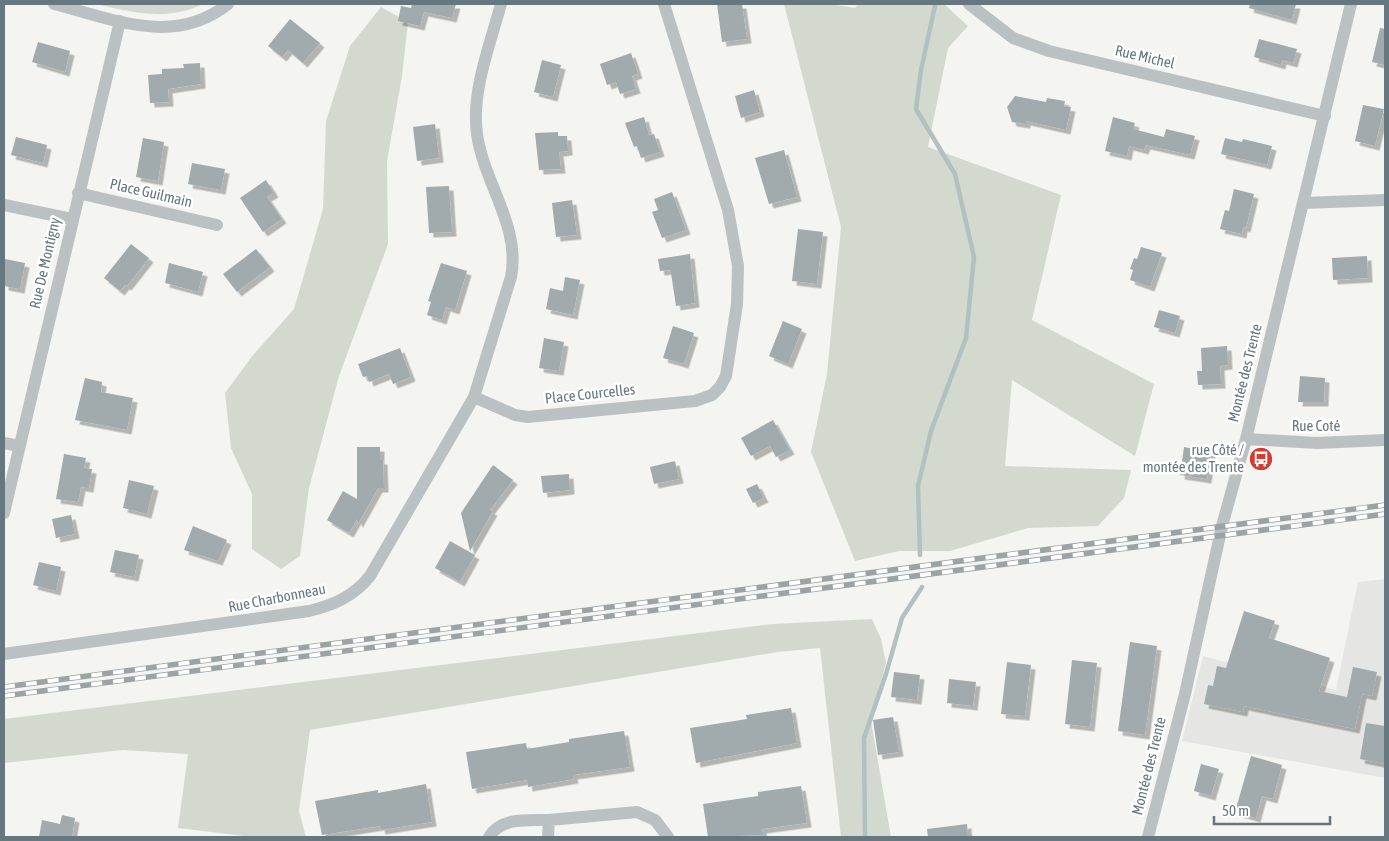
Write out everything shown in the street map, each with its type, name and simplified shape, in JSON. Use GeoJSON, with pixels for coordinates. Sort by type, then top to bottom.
{"type":"FeatureCollection","features":[{"type":"Feature","properties":{"kind":"street"},"geometry":{"type":"LineString","coordinates":[[54,4],[151,27],[178,27],[204,19],[228,4]]}},
{"type":"Feature","properties":{"kind":"street"},"geometry":{"type":"LineString","coordinates":[[474,397],[509,285],[514,260],[511,235],[482,156],[476,127],[478,97],[501,4]]}},
{"type":"Feature","properties":{"kind":"street","name":"Place Courcelles"},"geometry":{"type":"LineString","coordinates":[[474,397],[510,414],[528,417],[695,401],[712,395],[724,382],[730,358],[737,304],[737,253],[728,210],[664,4]]}},
{"type":"Feature","properties":{"kind":"street","name":"Rue Michel"},"geometry":{"type":"LineString","coordinates":[[968,4],[1013,38],[1049,51],[1325,116]]}},
{"type":"Feature","properties":{"kind":"street","name":"Montée des Trente"},"geometry":{"type":"LineString","coordinates":[[1148,837],[1185,694],[1222,526],[1246,439],[1351,4]]}},
{"type":"Feature","properties":{"kind":"street","name":"Rue De Montigny"},"geometry":{"type":"LineString","coordinates":[[4,512],[120,20]]}},
{"type":"Feature","properties":{"kind":"street","name":"Place Guilmain"},"geometry":{"type":"LineString","coordinates":[[78,193],[217,225]]}},
{"type":"Feature","properties":{"kind":"street"},"geometry":{"type":"LineString","coordinates":[[1303,203],[1385,200]]}},
{"type":"Feature","properties":{"kind":"street"},"geometry":{"type":"LineString","coordinates":[[4,205],[72,219]]}},
{"type":"Feature","properties":{"kind":"street","name":"Rue Charbonneau"},"geometry":{"type":"LineString","coordinates":[[4,654],[261,619],[309,611],[339,602],[359,589],[376,568],[474,397]]}},
{"type":"Feature","properties":{"kind":"street","name":"Rue Coté"},"geometry":{"type":"LineString","coordinates":[[1246,439],[1317,443],[1385,440]]}},
{"type":"Feature","properties":{"kind":"street"},"geometry":{"type":"LineString","coordinates":[[4,443],[19,446]]}},
{"type":"Feature","properties":{"kind":"street"},"geometry":{"type":"LineString","coordinates":[[489,837],[492,831],[506,823],[637,812],[655,820],[668,837]]}},
{"type":"Feature","properties":{"kind":"street"},"geometry":{"type":"LineString","coordinates":[[548,837],[550,829],[549,820]]}},
{"type":"Feature","properties":{"kind":"shaded area"},"geometry":{"type":"Polygon","coordinates":[[[95,4],[203,4],[176,13],[149,14],[95,4]]]}},
{"type":"Feature","properties":{"kind":"shaded area"},"geometry":{"type":"Polygon","coordinates":[[[784,4],[830,4],[855,8],[858,4],[944,4],[968,26],[948,48],[928,147],[1061,195],[1032,320],[1154,384],[1135,456],[1012,380],[1005,466],[1131,470],[1124,498],[1098,526],[1028,528],[950,551],[899,551],[855,561],[811,452],[827,374],[841,227],[784,4]]]}},
{"type":"Feature","properties":{"kind":"shaded area"},"geometry":{"type":"Polygon","coordinates":[[[381,7],[408,22],[402,76],[387,161],[388,244],[339,376],[309,488],[300,556],[281,569],[252,549],[252,494],[231,448],[225,393],[253,355],[294,309],[323,209],[326,121],[350,46],[381,7]]]}},
{"type":"Feature","properties":{"kind":"shaded area"},"geometry":{"type":"Polygon","coordinates":[[[1385,579],[1385,778],[1182,741],[1203,656],[1336,690],[1358,582],[1385,579]]]}},
{"type":"Feature","properties":{"kind":"shaded area"},"geometry":{"type":"Polygon","coordinates":[[[872,619],[881,639],[886,663],[871,721],[891,837],[841,837],[820,648],[778,652],[310,730],[299,811],[306,837],[252,837],[178,828],[188,754],[123,750],[4,763],[4,719],[773,624],[872,619]]]}},
{"type":"Feature","properties":{"kind":"building"},"geometry":{"type":"Polygon","coordinates":[[[412,4],[456,4],[452,18],[424,12],[420,26],[398,21],[401,6],[411,8],[412,4]]]}},
{"type":"Feature","properties":{"kind":"building"},"geometry":{"type":"Polygon","coordinates":[[[717,4],[742,4],[747,39],[722,42],[717,4]]]}},
{"type":"Feature","properties":{"kind":"building"},"geometry":{"type":"Polygon","coordinates":[[[1250,4],[1296,4],[1292,20],[1249,8],[1250,4]]]}},
{"type":"Feature","properties":{"kind":"building"},"geometry":{"type":"Polygon","coordinates":[[[290,19],[320,43],[303,63],[288,50],[282,57],[268,46],[290,19]]]}},
{"type":"Feature","properties":{"kind":"building"},"geometry":{"type":"Polygon","coordinates":[[[1380,28],[1385,29],[1385,65],[1372,62],[1380,28]]]}},
{"type":"Feature","properties":{"kind":"building"},"geometry":{"type":"Polygon","coordinates":[[[1259,39],[1297,49],[1293,63],[1282,60],[1281,65],[1254,57],[1259,39]]]}},
{"type":"Feature","properties":{"kind":"building"},"geometry":{"type":"Polygon","coordinates":[[[38,42],[70,51],[65,72],[32,62],[38,42]]]}},
{"type":"Feature","properties":{"kind":"building"},"geometry":{"type":"Polygon","coordinates":[[[631,53],[638,74],[632,76],[636,89],[620,94],[616,82],[607,85],[600,64],[631,53]]]}},
{"type":"Feature","properties":{"kind":"building"},"geometry":{"type":"Polygon","coordinates":[[[542,60],[561,65],[553,97],[534,92],[542,60]]]}},
{"type":"Feature","properties":{"kind":"building"},"geometry":{"type":"Polygon","coordinates":[[[200,63],[201,84],[168,89],[169,102],[150,103],[148,75],[162,74],[162,69],[184,68],[183,64],[200,63]]]}},
{"type":"Feature","properties":{"kind":"building"},"geometry":{"type":"Polygon","coordinates":[[[754,90],[760,112],[741,118],[735,96],[754,90]]]}},
{"type":"Feature","properties":{"kind":"building"},"geometry":{"type":"Polygon","coordinates":[[[1015,96],[1046,102],[1047,98],[1065,101],[1064,106],[1071,107],[1066,130],[1026,121],[1026,124],[1012,122],[1007,107],[1015,96]]]}},
{"type":"Feature","properties":{"kind":"building"},"geometry":{"type":"Polygon","coordinates":[[[1363,105],[1384,109],[1375,146],[1355,141],[1363,105]]]}},
{"type":"Feature","properties":{"kind":"building"},"geometry":{"type":"Polygon","coordinates":[[[644,117],[649,135],[654,134],[660,152],[641,158],[637,146],[634,147],[625,123],[644,117]]]}},
{"type":"Feature","properties":{"kind":"building"},"geometry":{"type":"Polygon","coordinates":[[[1113,117],[1135,123],[1133,129],[1164,137],[1166,129],[1195,136],[1190,155],[1146,145],[1144,150],[1129,146],[1127,156],[1105,151],[1113,117]]]}},
{"type":"Feature","properties":{"kind":"building"},"geometry":{"type":"Polygon","coordinates":[[[435,124],[439,158],[417,161],[413,127],[435,124]]]}},
{"type":"Feature","properties":{"kind":"building"},"geometry":{"type":"Polygon","coordinates":[[[558,132],[558,136],[567,136],[568,151],[559,152],[561,169],[539,170],[535,133],[558,132]]]}},
{"type":"Feature","properties":{"kind":"building"},"geometry":{"type":"Polygon","coordinates":[[[16,137],[47,145],[43,163],[11,155],[16,137]]]}},
{"type":"Feature","properties":{"kind":"building"},"geometry":{"type":"Polygon","coordinates":[[[143,138],[164,142],[158,181],[136,177],[143,138]]]}},
{"type":"Feature","properties":{"kind":"building"},"geometry":{"type":"Polygon","coordinates":[[[1225,138],[1242,142],[1243,139],[1272,146],[1267,165],[1221,154],[1225,138]]]}},
{"type":"Feature","properties":{"kind":"building"},"geometry":{"type":"Polygon","coordinates":[[[784,150],[797,197],[769,204],[755,158],[784,150]]]}},
{"type":"Feature","properties":{"kind":"building"},"geometry":{"type":"Polygon","coordinates":[[[192,163],[225,169],[221,190],[188,184],[192,163]]]}},
{"type":"Feature","properties":{"kind":"building"},"geometry":{"type":"Polygon","coordinates":[[[266,180],[274,193],[267,197],[282,219],[263,232],[240,198],[266,180]]]}},
{"type":"Feature","properties":{"kind":"building"},"geometry":{"type":"Polygon","coordinates":[[[449,186],[452,232],[429,233],[426,187],[449,186]]]}},
{"type":"Feature","properties":{"kind":"building"},"geometry":{"type":"Polygon","coordinates":[[[1234,189],[1254,194],[1246,228],[1243,227],[1242,234],[1220,229],[1225,210],[1229,211],[1234,189]]]}},
{"type":"Feature","properties":{"kind":"building"},"geometry":{"type":"Polygon","coordinates":[[[672,192],[686,230],[662,238],[652,212],[658,210],[654,199],[672,192]]]}},
{"type":"Feature","properties":{"kind":"building"},"geometry":{"type":"Polygon","coordinates":[[[572,200],[577,235],[556,237],[552,203],[572,200]]]}},
{"type":"Feature","properties":{"kind":"building"},"geometry":{"type":"Polygon","coordinates":[[[798,229],[823,232],[817,284],[792,281],[798,229]]]}},
{"type":"Feature","properties":{"kind":"building"},"geometry":{"type":"Polygon","coordinates":[[[131,244],[149,258],[127,286],[125,285],[120,291],[104,278],[131,244]]]}},
{"type":"Feature","properties":{"kind":"building"},"geometry":{"type":"Polygon","coordinates":[[[1141,247],[1162,253],[1150,287],[1130,280],[1133,270],[1130,269],[1134,258],[1137,259],[1141,247]]]}},
{"type":"Feature","properties":{"kind":"building"},"geometry":{"type":"Polygon","coordinates":[[[256,249],[270,267],[237,292],[223,274],[256,249]]]}},
{"type":"Feature","properties":{"kind":"building"},"geometry":{"type":"Polygon","coordinates":[[[690,254],[695,303],[676,306],[670,270],[660,271],[658,259],[690,254]]]}},
{"type":"Feature","properties":{"kind":"building"},"geometry":{"type":"Polygon","coordinates":[[[1367,256],[1368,278],[1333,280],[1332,258],[1367,256]]]}},
{"type":"Feature","properties":{"kind":"building"},"geometry":{"type":"Polygon","coordinates":[[[5,259],[25,263],[20,289],[4,286],[5,259]]]}},
{"type":"Feature","properties":{"kind":"building"},"geometry":{"type":"Polygon","coordinates":[[[169,263],[203,272],[198,292],[165,283],[169,263]]]}},
{"type":"Feature","properties":{"kind":"building"},"geometry":{"type":"Polygon","coordinates":[[[441,263],[467,271],[455,310],[446,307],[442,320],[427,315],[431,302],[428,301],[441,263]]]}},
{"type":"Feature","properties":{"kind":"building"},"geometry":{"type":"Polygon","coordinates":[[[565,277],[580,280],[573,315],[546,309],[550,288],[563,291],[565,277]]]}},
{"type":"Feature","properties":{"kind":"building"},"geometry":{"type":"Polygon","coordinates":[[[1159,310],[1180,316],[1175,333],[1154,327],[1159,310]]]}},
{"type":"Feature","properties":{"kind":"building"},"geometry":{"type":"Polygon","coordinates":[[[783,321],[802,329],[788,364],[769,356],[783,321]]]}},
{"type":"Feature","properties":{"kind":"building"},"geometry":{"type":"Polygon","coordinates":[[[673,326],[694,333],[684,364],[663,358],[673,326]]]}},
{"type":"Feature","properties":{"kind":"building"},"geometry":{"type":"Polygon","coordinates":[[[544,338],[564,342],[559,371],[539,368],[544,338]]]}},
{"type":"Feature","properties":{"kind":"building"},"geometry":{"type":"Polygon","coordinates":[[[1227,346],[1228,365],[1220,366],[1221,384],[1198,385],[1197,371],[1202,371],[1201,348],[1227,346]]]}},
{"type":"Feature","properties":{"kind":"building"},"geometry":{"type":"Polygon","coordinates":[[[400,348],[411,377],[393,384],[389,374],[369,382],[367,376],[363,377],[358,364],[400,348]]]}},
{"type":"Feature","properties":{"kind":"building"},"geometry":{"type":"Polygon","coordinates":[[[1300,376],[1325,378],[1324,402],[1298,402],[1300,376]]]}},
{"type":"Feature","properties":{"kind":"building"},"geometry":{"type":"Polygon","coordinates":[[[85,378],[102,382],[101,392],[133,398],[127,430],[75,420],[85,378]]]}},
{"type":"Feature","properties":{"kind":"building"},"geometry":{"type":"Polygon","coordinates":[[[773,420],[790,450],[776,457],[770,446],[751,456],[741,438],[773,420]]]}},
{"type":"Feature","properties":{"kind":"building"},"geometry":{"type":"Polygon","coordinates":[[[357,447],[380,447],[380,460],[383,460],[384,488],[378,488],[358,524],[357,519],[349,533],[327,520],[343,491],[357,499],[357,447]]]}},
{"type":"Feature","properties":{"kind":"building"},"geometry":{"type":"Polygon","coordinates":[[[1184,447],[1211,452],[1207,479],[1180,475],[1184,447]]]}},
{"type":"Feature","properties":{"kind":"building"},"geometry":{"type":"Polygon","coordinates":[[[64,454],[86,458],[84,468],[92,469],[89,488],[81,487],[78,502],[56,499],[64,454]]]}},
{"type":"Feature","properties":{"kind":"building"},"geometry":{"type":"Polygon","coordinates":[[[675,461],[679,479],[654,484],[650,467],[675,461]]]}},
{"type":"Feature","properties":{"kind":"building"},"geometry":{"type":"Polygon","coordinates":[[[493,465],[513,480],[490,510],[493,511],[470,551],[461,513],[493,465]]]}},
{"type":"Feature","properties":{"kind":"building"},"geometry":{"type":"Polygon","coordinates":[[[569,474],[570,490],[543,493],[541,476],[569,474]]]}},
{"type":"Feature","properties":{"kind":"building"},"geometry":{"type":"Polygon","coordinates":[[[129,480],[154,486],[147,514],[123,508],[129,480]]]}},
{"type":"Feature","properties":{"kind":"building"},"geometry":{"type":"Polygon","coordinates":[[[757,484],[764,498],[753,503],[746,489],[757,484]]]}},
{"type":"Feature","properties":{"kind":"building"},"geometry":{"type":"Polygon","coordinates":[[[71,515],[75,534],[56,538],[52,519],[71,515]]]}},
{"type":"Feature","properties":{"kind":"building"},"geometry":{"type":"Polygon","coordinates":[[[193,526],[227,540],[218,561],[184,550],[193,526]]]}},
{"type":"Feature","properties":{"kind":"building"},"geometry":{"type":"Polygon","coordinates":[[[450,541],[475,555],[460,582],[435,568],[450,541]]]}},
{"type":"Feature","properties":{"kind":"building"},"geometry":{"type":"Polygon","coordinates":[[[115,550],[139,555],[134,577],[110,572],[115,550]]]}},
{"type":"Feature","properties":{"kind":"building"},"geometry":{"type":"Polygon","coordinates":[[[39,562],[61,567],[56,591],[33,585],[39,562]]]}},
{"type":"Feature","properties":{"kind":"building"},"geometry":{"type":"Polygon","coordinates":[[[1244,611],[1275,621],[1269,638],[1330,658],[1319,691],[1347,697],[1353,667],[1377,672],[1372,696],[1362,694],[1355,729],[1244,706],[1243,712],[1204,704],[1208,685],[1213,686],[1217,666],[1226,668],[1244,611]]]}},
{"type":"Feature","properties":{"kind":"building"},"geometry":{"type":"Polygon","coordinates":[[[1130,642],[1157,646],[1145,735],[1118,731],[1130,642]]]}},
{"type":"Feature","properties":{"kind":"building"},"geometry":{"type":"Polygon","coordinates":[[[1072,660],[1097,663],[1090,727],[1065,724],[1072,660]]]}},
{"type":"Feature","properties":{"kind":"building"},"geometry":{"type":"Polygon","coordinates":[[[1007,662],[1031,665],[1025,716],[1001,714],[1007,662]]]}},
{"type":"Feature","properties":{"kind":"building"},"geometry":{"type":"Polygon","coordinates":[[[894,672],[920,675],[917,700],[891,697],[894,672]]]}},
{"type":"Feature","properties":{"kind":"building"},"geometry":{"type":"Polygon","coordinates":[[[949,679],[976,682],[973,706],[947,703],[949,679]]]}},
{"type":"Feature","properties":{"kind":"building"},"geometry":{"type":"Polygon","coordinates":[[[791,708],[797,743],[696,763],[690,728],[747,719],[746,715],[791,708]]]}},
{"type":"Feature","properties":{"kind":"building"},"geometry":{"type":"Polygon","coordinates":[[[893,717],[899,752],[878,755],[873,720],[893,717]]]}},
{"type":"Feature","properties":{"kind":"building"},"geometry":{"type":"Polygon","coordinates":[[[1366,723],[1385,726],[1385,764],[1360,759],[1366,723]]]}},
{"type":"Feature","properties":{"kind":"building"},"geometry":{"type":"Polygon","coordinates":[[[624,731],[630,767],[573,775],[574,779],[528,787],[527,780],[472,789],[466,752],[526,743],[527,749],[569,742],[569,739],[624,731]]]}},
{"type":"Feature","properties":{"kind":"building"},"geometry":{"type":"Polygon","coordinates":[[[1251,756],[1282,765],[1273,799],[1262,796],[1256,818],[1235,812],[1251,756]]]}},
{"type":"Feature","properties":{"kind":"building"},"geometry":{"type":"Polygon","coordinates":[[[1201,764],[1219,769],[1211,796],[1194,791],[1201,764]]]}},
{"type":"Feature","properties":{"kind":"building"},"geometry":{"type":"Polygon","coordinates":[[[426,784],[432,822],[381,830],[380,826],[322,835],[315,801],[378,790],[378,793],[426,784]]]}},
{"type":"Feature","properties":{"kind":"building"},"geometry":{"type":"Polygon","coordinates":[[[801,786],[807,823],[762,829],[763,835],[708,837],[703,804],[758,796],[758,792],[801,786]]]}},
{"type":"Feature","properties":{"kind":"building"},"geometry":{"type":"Polygon","coordinates":[[[62,815],[75,818],[72,837],[39,837],[42,820],[60,824],[62,815]]]}},
{"type":"Feature","properties":{"kind":"building"},"geometry":{"type":"Polygon","coordinates":[[[967,824],[968,837],[928,837],[927,829],[967,824]]]}},
{"type":"Feature","properties":{"kind":"waterway"},"geometry":{"type":"LineString","coordinates":[[920,555],[918,486],[931,431],[966,338],[974,257],[955,174],[916,109],[921,70],[935,6]]}},
{"type":"Feature","properties":{"kind":"waterway"},"geometry":{"type":"LineString","coordinates":[[865,837],[864,738],[886,674],[902,618],[922,587]]}},
{"type":"Feature","properties":{"kind":"railway"},"geometry":{"type":"LineString","coordinates":[[4,687],[1385,505]]}},
{"type":"Feature","properties":{"kind":"railway"},"geometry":{"type":"LineString","coordinates":[[4,696],[1385,514]]}},
{"type":"Feature","properties":{"kind":"place","name":"rue Côté / montée des Trente"},"geometry":{"type":"Point","coordinates":[1261,459]}}]}
